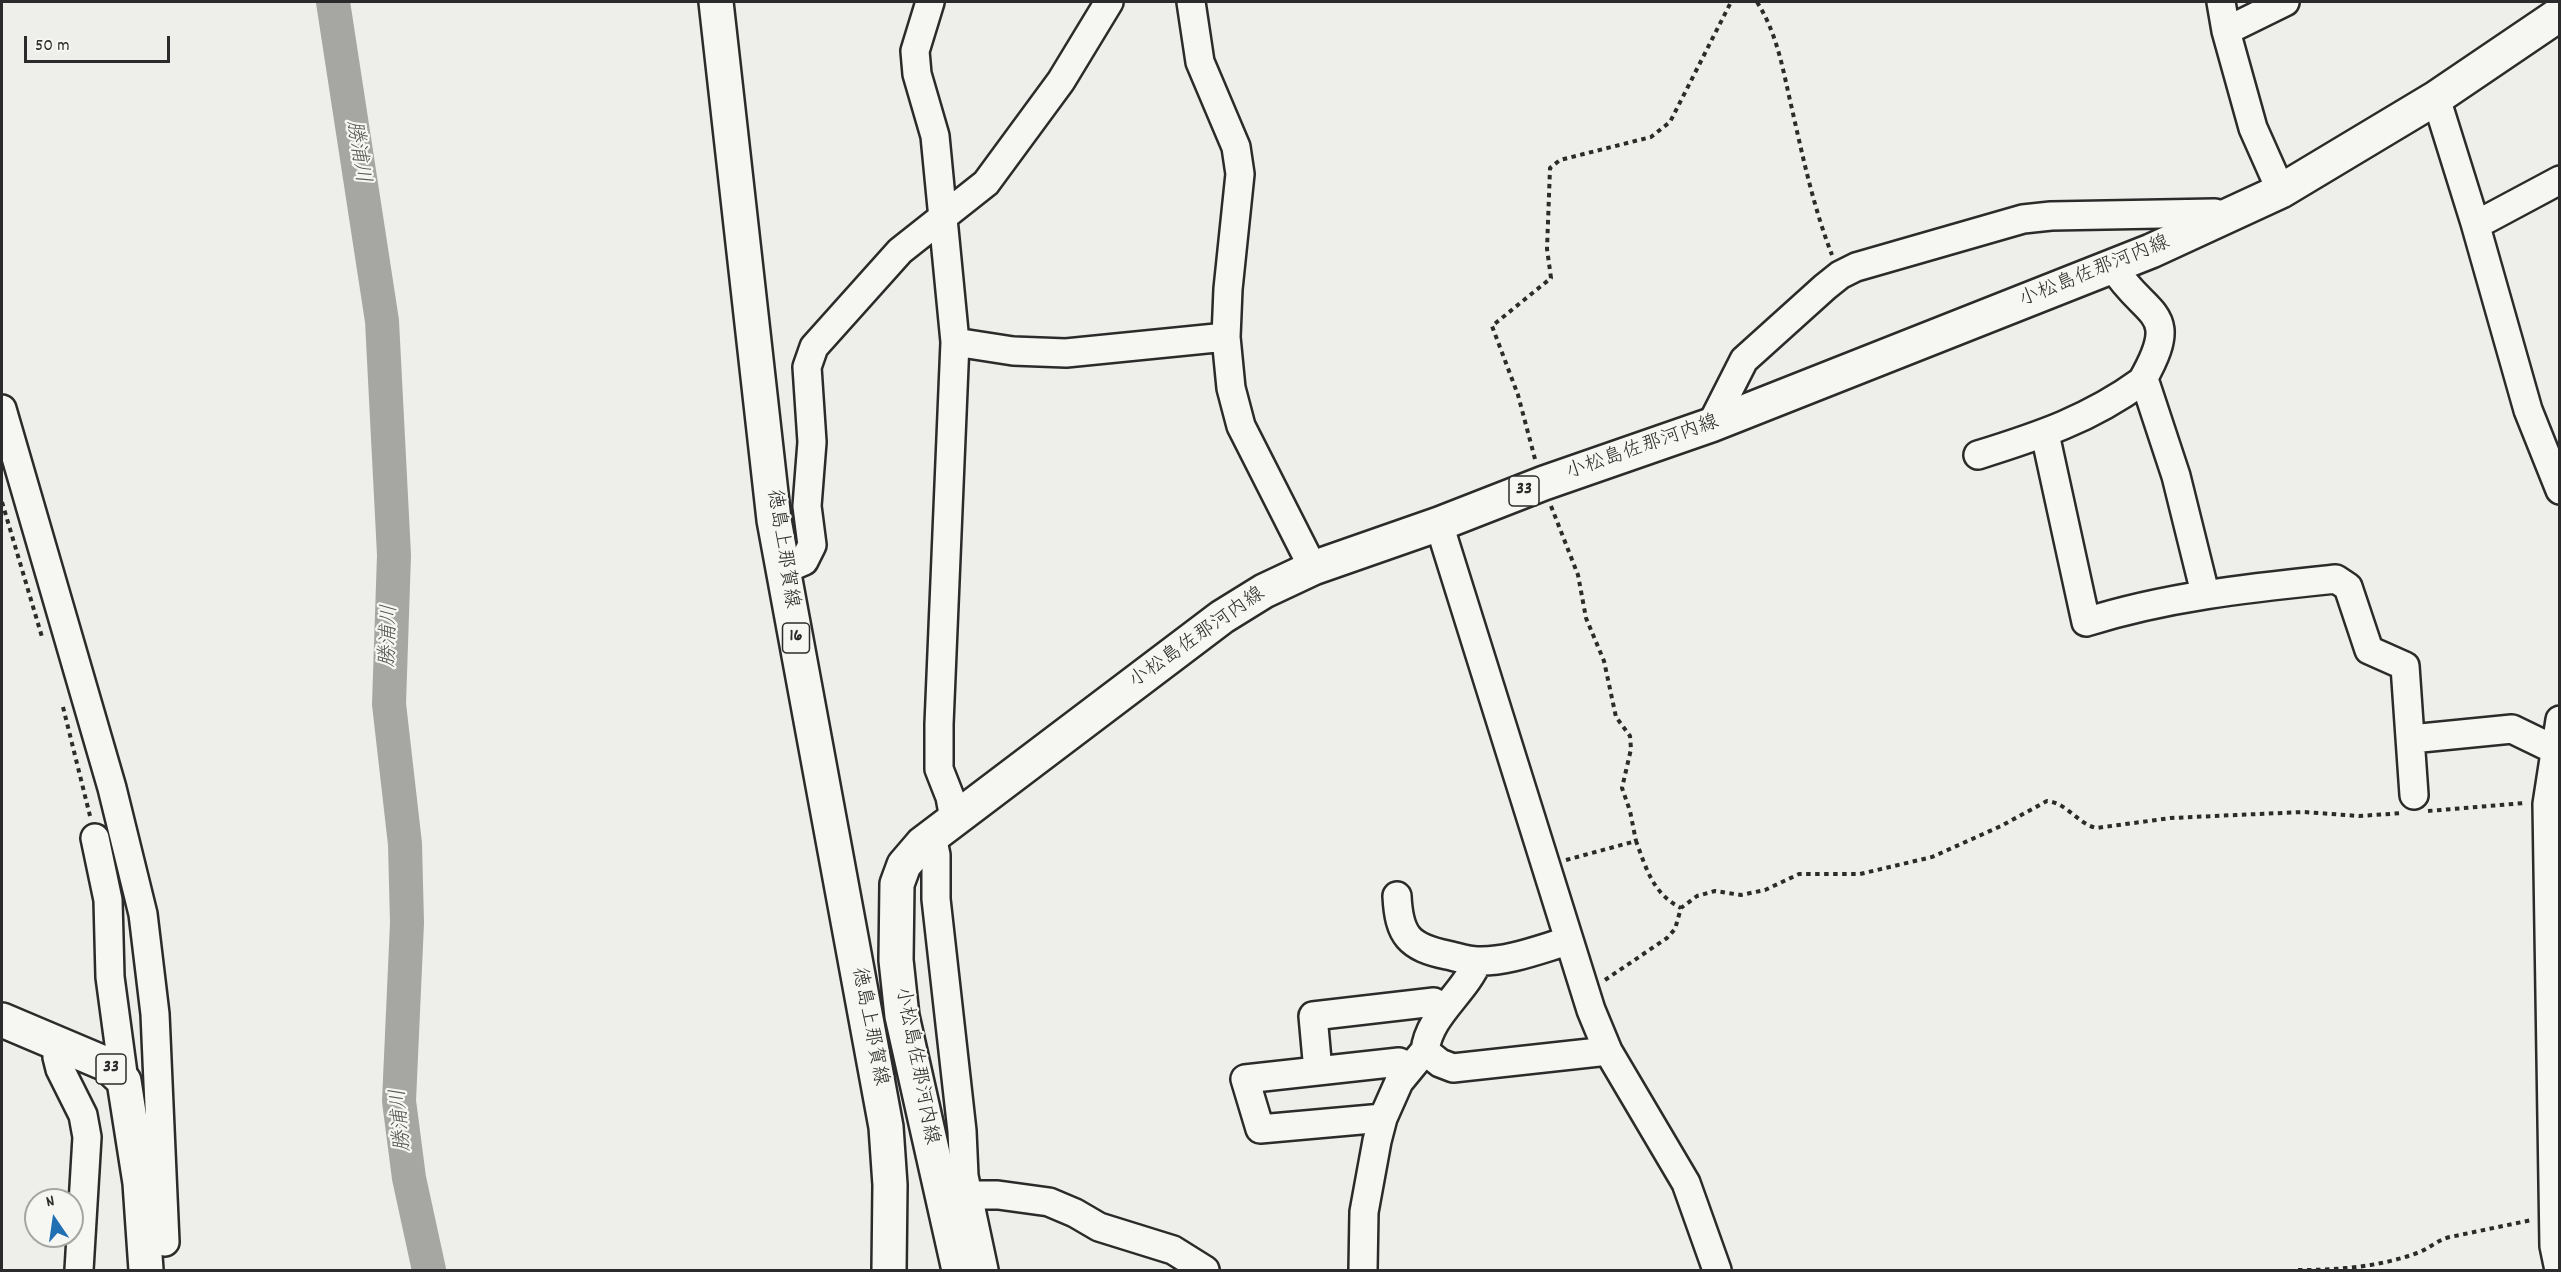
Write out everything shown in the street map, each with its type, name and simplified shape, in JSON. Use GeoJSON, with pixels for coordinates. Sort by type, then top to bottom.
{"type":"FeatureCollection","features":[{"type":"Feature","properties":{"kind":"main road","name":"徳島上那賀線"},"geometry":{"type":"LineString","coordinates":[[716,2],[774,520],[886,1127],[890,1185],[889,1270]]}},
{"type":"Feature","properties":{"kind":"main road","name":"小松島佐那河内線"},"geometry":{"type":"LineString","coordinates":[[959,1270],[902,1016],[896,960],[897,884],[904,865],[922,844],[1222,617],[1264,591],[1313,568],[1439,524],[1544,483],[1711,425],[2112,267],[2227,217],[2281,191],[2436,98],[2559,14]]}},
{"type":"Feature","properties":{"kind":"main road","name":"33"},"geometry":{"type":"LineString","coordinates":[[2,1020],[106,1064],[124,1081],[140,1183],[146,1270]]}},
{"type":"Feature","properties":{"kind":"main road","name":"33"},"geometry":{"type":"LineString","coordinates":[[140,1183],[165,1256]]}},
{"type":"Feature","properties":{"kind":"street"},"geometry":{"type":"LineString","coordinates":[[930,2],[915,51],[917,74],[935,136],[955,342],[939,724],[939,769],[950,797],[936,855],[936,899],[962,1131],[964,1176],[984,1270]]}},
{"type":"Feature","properties":{"kind":"street"},"geometry":{"type":"LineString","coordinates":[[783,570],[804,561],[812,545],[807,506],[812,442],[807,367],[814,347],[900,251],[986,183],[1061,81],[1109,2]]}},
{"type":"Feature","properties":{"kind":"street"},"geometry":{"type":"LineString","coordinates":[[1191,2],[1200,62],[1236,147],[1240,174],[1228,289],[1226,337],[1231,388],[1240,426],[1313,568]]}},
{"type":"Feature","properties":{"kind":"street"},"geometry":{"type":"LineString","coordinates":[[2221,2],[2226,31],[2253,128],[2281,191]]}},
{"type":"Feature","properties":{"kind":"street"},"geometry":{"type":"LineString","coordinates":[[2226,31],[2285,2]]}},
{"type":"Feature","properties":{"kind":"street"},"geometry":{"type":"LineString","coordinates":[[2436,98],[2475,223],[2528,410],[2559,490]]}},
{"type":"Feature","properties":{"kind":"street"},"geometry":{"type":"LineString","coordinates":[[2475,223],[2487,219],[2559,180]]}},
{"type":"Feature","properties":{"kind":"street"},"geometry":{"type":"LineString","coordinates":[[1711,425],[1744,360],[1840,276],[1856,267],[2023,219],[2051,216],[2215,213],[2227,217]]}},
{"type":"Feature","properties":{"kind":"street"},"geometry":{"type":"LineString","coordinates":[[1978,455],[2045,434],[2088,416],[2142,381],[2156,356],[2161,335],[2158,318],[2112,267]]}},
{"type":"Feature","properties":{"kind":"street"},"geometry":{"type":"LineString","coordinates":[[955,342],[1013,351],[1066,354],[1226,337]]}},
{"type":"Feature","properties":{"kind":"street"},"geometry":{"type":"LineString","coordinates":[[2142,381],[2146,385],[2176,476],[2205,593]]}},
{"type":"Feature","properties":{"kind":"street"},"geometry":{"type":"LineString","coordinates":[[2,409],[112,788],[143,914],[155,1014],[165,1256]]}},
{"type":"Feature","properties":{"kind":"street"},"geometry":{"type":"LineString","coordinates":[[2045,434],[2086,622],[2127,609],[2205,593],[2336,579],[2348,587],[2369,650],[2405,666],[2417,806]]}},
{"type":"Feature","properties":{"kind":"street"},"geometry":{"type":"LineString","coordinates":[[1439,524],[1591,1010],[1608,1050],[1686,1183],[1717,1270]]}},
{"type":"Feature","properties":{"kind":"street"},"geometry":{"type":"LineString","coordinates":[[2559,720],[2547,804],[2554,1246],[2559,1270]]}},
{"type":"Feature","properties":{"kind":"street"},"geometry":{"type":"LineString","coordinates":[[2411,739],[2512,729],[2545,745],[2556,747]]}},
{"type":"Feature","properties":{"kind":"street"},"geometry":{"type":"LineString","coordinates":[[95,838],[108,900],[110,977],[124,1081]]}},
{"type":"Feature","properties":{"kind":"street"},"geometry":{"type":"LineString","coordinates":[[124,1081],[129,1062],[135,975],[127,847]]}},
{"type":"Feature","properties":{"kind":"street"},"geometry":{"type":"LineString","coordinates":[[1397,896],[1397,913],[1402,927],[1416,946],[1424,950],[1478,961],[1502,958],[1568,941]]}},
{"type":"Feature","properties":{"kind":"street"},"geometry":{"type":"LineString","coordinates":[[1363,1270],[1364,1212],[1383,1118],[1399,1082],[1418,1059],[1426,1039],[1444,1008],[1472,977],[1478,961]]}},
{"type":"Feature","properties":{"kind":"street"},"geometry":{"type":"LineString","coordinates":[[1318,1071],[1313,1016],[1434,1002],[1444,1008]]}},
{"type":"Feature","properties":{"kind":"street"},"geometry":{"type":"LineString","coordinates":[[62,1044],[57,1058],[60,1069],[83,1115],[87,1137],[78,1270]]}},
{"type":"Feature","properties":{"kind":"street"},"geometry":{"type":"LineString","coordinates":[[1383,1118],[1260,1129],[1245,1079],[1418,1059],[1453,1068],[1608,1050]]}},
{"type":"Feature","properties":{"kind":"street"},"geometry":{"type":"LineString","coordinates":[[968,1195],[998,1195],[1050,1202],[1099,1227],[1173,1250],[1205,1270]]}},
{"type":"Feature","properties":{"kind":"path"},"geometry":{"type":"LineString","coordinates":[[1681,908],[1671,903],[1654,886],[1636,841],[1630,811],[1622,788],[1631,749],[1630,736],[1616,717],[1604,661],[1586,618],[1578,575],[1529,443],[1518,395],[1492,326],[1551,278],[1547,249],[1551,168],[1560,160],[1651,137],[1662,131],[1670,122],[1731,2]]}},
{"type":"Feature","properties":{"kind":"path"},"geometry":{"type":"LineString","coordinates":[[1757,2],[1769,21],[1778,43],[1792,110],[1824,235],[1840,276]]}},
{"type":"Feature","properties":{"kind":"path"},"geometry":{"type":"LineString","coordinates":[[2,502],[42,638]]}},
{"type":"Feature","properties":{"kind":"path"},"geometry":{"type":"LineString","coordinates":[[62,706],[95,838]]}},
{"type":"Feature","properties":{"kind":"path"},"geometry":{"type":"LineString","coordinates":[[1591,1010],[1601,984],[1667,938],[1675,929],[1681,908],[1687,901],[1715,891],[1741,895],[1765,890],[1799,874],[1860,874],[1932,857],[2001,826],[2047,801],[2055,802],[2085,825],[2096,828],[2171,818],[2236,814],[2304,812],[2359,816],[2417,806],[2537,802],[2547,804]]}},
{"type":"Feature","properties":{"kind":"path"},"geometry":{"type":"LineString","coordinates":[[1545,866],[1636,841]]}},
{"type":"Feature","properties":{"kind":"path"},"geometry":{"type":"LineString","coordinates":[[2298,1270],[2364,1267],[2417,1253],[2438,1240],[2450,1236],[2554,1215]]}},
{"type":"Feature","properties":{"kind":"waterway","name":"勝浦川"},"geometry":{"type":"LineString","coordinates":[[333,2],[382,321],[394,555],[389,704],[405,844],[407,923],[399,1101],[409,1178],[429,1270]]}}]}
